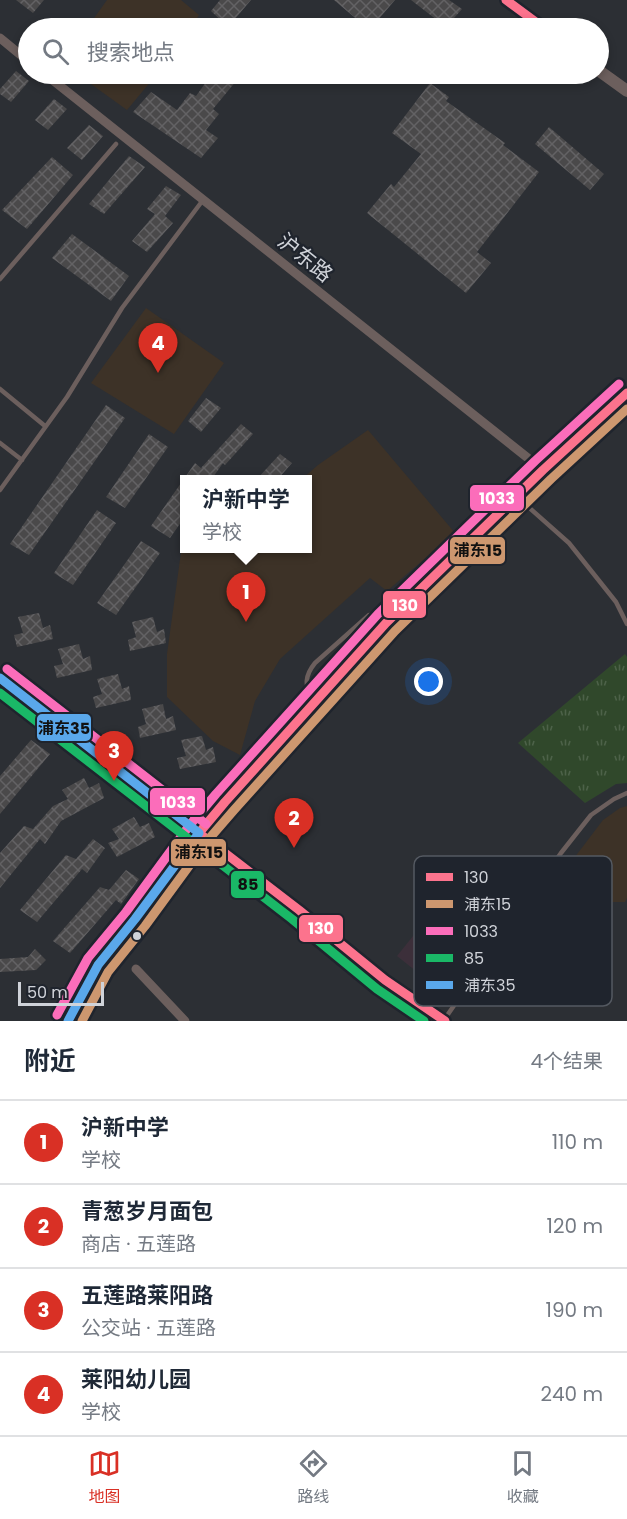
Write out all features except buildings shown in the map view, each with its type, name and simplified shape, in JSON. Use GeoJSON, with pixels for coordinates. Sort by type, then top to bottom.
{"type":"FeatureCollection","features":[{"type":"Feature","properties":{"kind":"street"},"geometry":{"type":"LineString","coordinates":[[506,0],[530,18]]}},
{"type":"Feature","properties":{"kind":"street"},"geometry":{"type":"LineString","coordinates":[[0,38],[18,53]]}},
{"type":"Feature","properties":{"kind":"street"},"geometry":{"type":"LineString","coordinates":[[609,78],[627,91]]}},
{"type":"Feature","properties":{"kind":"street","name":"沪东路"},"geometry":{"type":"LineString","coordinates":[[58,84],[543,470]]}},
{"type":"Feature","properties":{"kind":"street"},"geometry":{"type":"LineString","coordinates":[[68,1021],[98,966],[225,802],[393,617],[543,470],[627,393]]}},
{"type":"Feature","properties":{"kind":"street"},"geometry":{"type":"LineString","coordinates":[[0,678],[385,980],[414,1000]]}},
{"type":"Feature","properties":{"kind":"street"},"geometry":{"type":"LineString","coordinates":[[136,969],[186,1021]]}},
{"type":"Feature","properties":{"kind":"street"},"geometry":{"type":"LineString","coordinates":[[423,1006],[445,1021]]}},
{"type":"Feature","properties":{"kind":"lane"},"geometry":{"type":"LineString","coordinates":[[0,279],[116,144]]}},
{"type":"Feature","properties":{"kind":"lane"},"geometry":{"type":"LineString","coordinates":[[0,490],[67,398],[122,308],[203,200]]}},
{"type":"Feature","properties":{"kind":"lane"},"geometry":{"type":"LineString","coordinates":[[0,389],[45,426]]}},
{"type":"Feature","properties":{"kind":"lane"},"geometry":{"type":"LineString","coordinates":[[0,443],[22,460]]}},
{"type":"Feature","properties":{"kind":"lane"},"geometry":{"type":"LineString","coordinates":[[516,496],[569,543],[616,602],[627,624]]}},
{"type":"Feature","properties":{"kind":"lane"},"geometry":{"type":"LineString","coordinates":[[312,706],[307,686],[308,672],[315,663],[369,615],[393,617]]}},
{"type":"Feature","properties":{"kind":"lane"},"geometry":{"type":"LineString","coordinates":[[559,856],[591,815],[627,793]]}},
{"type":"Feature","properties":{"kind":"lane"},"geometry":{"type":"LineString","coordinates":[[445,1021],[455,1006]]}},
{"type":"Feature","properties":{"kind":"shaded area"},"geometry":{"type":"Polygon","coordinates":[[[107,0],[181,0],[199,15],[197,18],[94,18],[107,0]]]}},
{"type":"Feature","properties":{"kind":"shaded area"},"geometry":{"type":"Polygon","coordinates":[[[91,84],[149,84],[127,110],[91,84]]]}},
{"type":"Feature","properties":{"kind":"shaded area"},"geometry":{"type":"Polygon","coordinates":[[[146,308],[224,363],[174,434],[91,383],[146,308]]]}},
{"type":"Feature","properties":{"kind":"shaded area"},"geometry":{"type":"Polygon","coordinates":[[[368,430],[455,533],[387,591],[370,578],[280,659],[255,701],[240,755],[213,741],[167,697],[167,654],[181,553],[312,553],[312,475],[307,475],[368,430]]]}},
{"type":"Feature","properties":{"kind":"shaded area"},"geometry":{"type":"Polygon","coordinates":[[[627,806],[627,898],[625,902],[612,902],[612,856],[576,856],[603,820],[627,806]]]}},
{"type":"Feature","properties":{"kind":"shaded area"},"geometry":{"type":"Polygon","coordinates":[[[414,935],[414,970],[397,956],[414,935]]]}},
{"type":"Feature","properties":{"kind":"green space"},"geometry":{"type":"Polygon","coordinates":[[[625,654],[627,657],[627,783],[616,784],[585,803],[518,743],[625,654]]]}},
{"type":"Feature","properties":{"kind":"transit line","name":"130"},"geometry":{"type":"LineString","coordinates":[[506,0],[530,18]]}},
{"type":"Feature","properties":{"kind":"transit line","name":"1033"},"geometry":{"type":"LineString","coordinates":[[57,1015],[88,958],[216,794],[378,614],[535,461],[619,384]]}},
{"type":"Feature","properties":{"kind":"transit line","name":"130"},"geometry":{"type":"LineString","coordinates":[[199,833],[386,623],[543,470],[627,393]]}},
{"type":"Feature","properties":{"kind":"transit line","name":"浦东15"},"geometry":{"type":"LineString","coordinates":[[82,1021],[108,972],[208,840],[234,810],[395,631],[551,479],[627,409]]}},
{"type":"Feature","properties":{"kind":"transit line","name":"1033"},"geometry":{"type":"LineString","coordinates":[[7,669],[206,824]]}},
{"type":"Feature","properties":{"kind":"transit line","name":"浦东35"},"geometry":{"type":"LineString","coordinates":[[0,678],[199,833]]}},
{"type":"Feature","properties":{"kind":"transit line","name":"85"},"geometry":{"type":"LineString","coordinates":[[0,693],[292,919],[377,989],[424,1021]]}},
{"type":"Feature","properties":{"kind":"transit line","name":"130"},"geometry":{"type":"LineString","coordinates":[[199,833],[385,980],[414,1000]]}},
{"type":"Feature","properties":{"kind":"transit line","name":"浦东35"},"geometry":{"type":"LineString","coordinates":[[68,1021],[98,965],[199,833]]}},
{"type":"Feature","properties":{"kind":"transit line","name":"130"},"geometry":{"type":"LineString","coordinates":[[423,1006],[445,1021]]}},
{"type":"Feature","properties":{"kind":"place","name":"莱阳幼儿园"},"geometry":{"type":"Point","coordinates":[158,373]}},
{"type":"Feature","properties":{"kind":"place","name":"沪新中学"},"geometry":{"type":"Point","coordinates":[246,622]}},
{"type":"Feature","properties":{"kind":"place","name":"五莲路莱阳路"},"geometry":{"type":"Point","coordinates":[114,781]}},
{"type":"Feature","properties":{"kind":"place","name":"青葱岁月面包"},"geometry":{"type":"Point","coordinates":[294,848]}}]}
